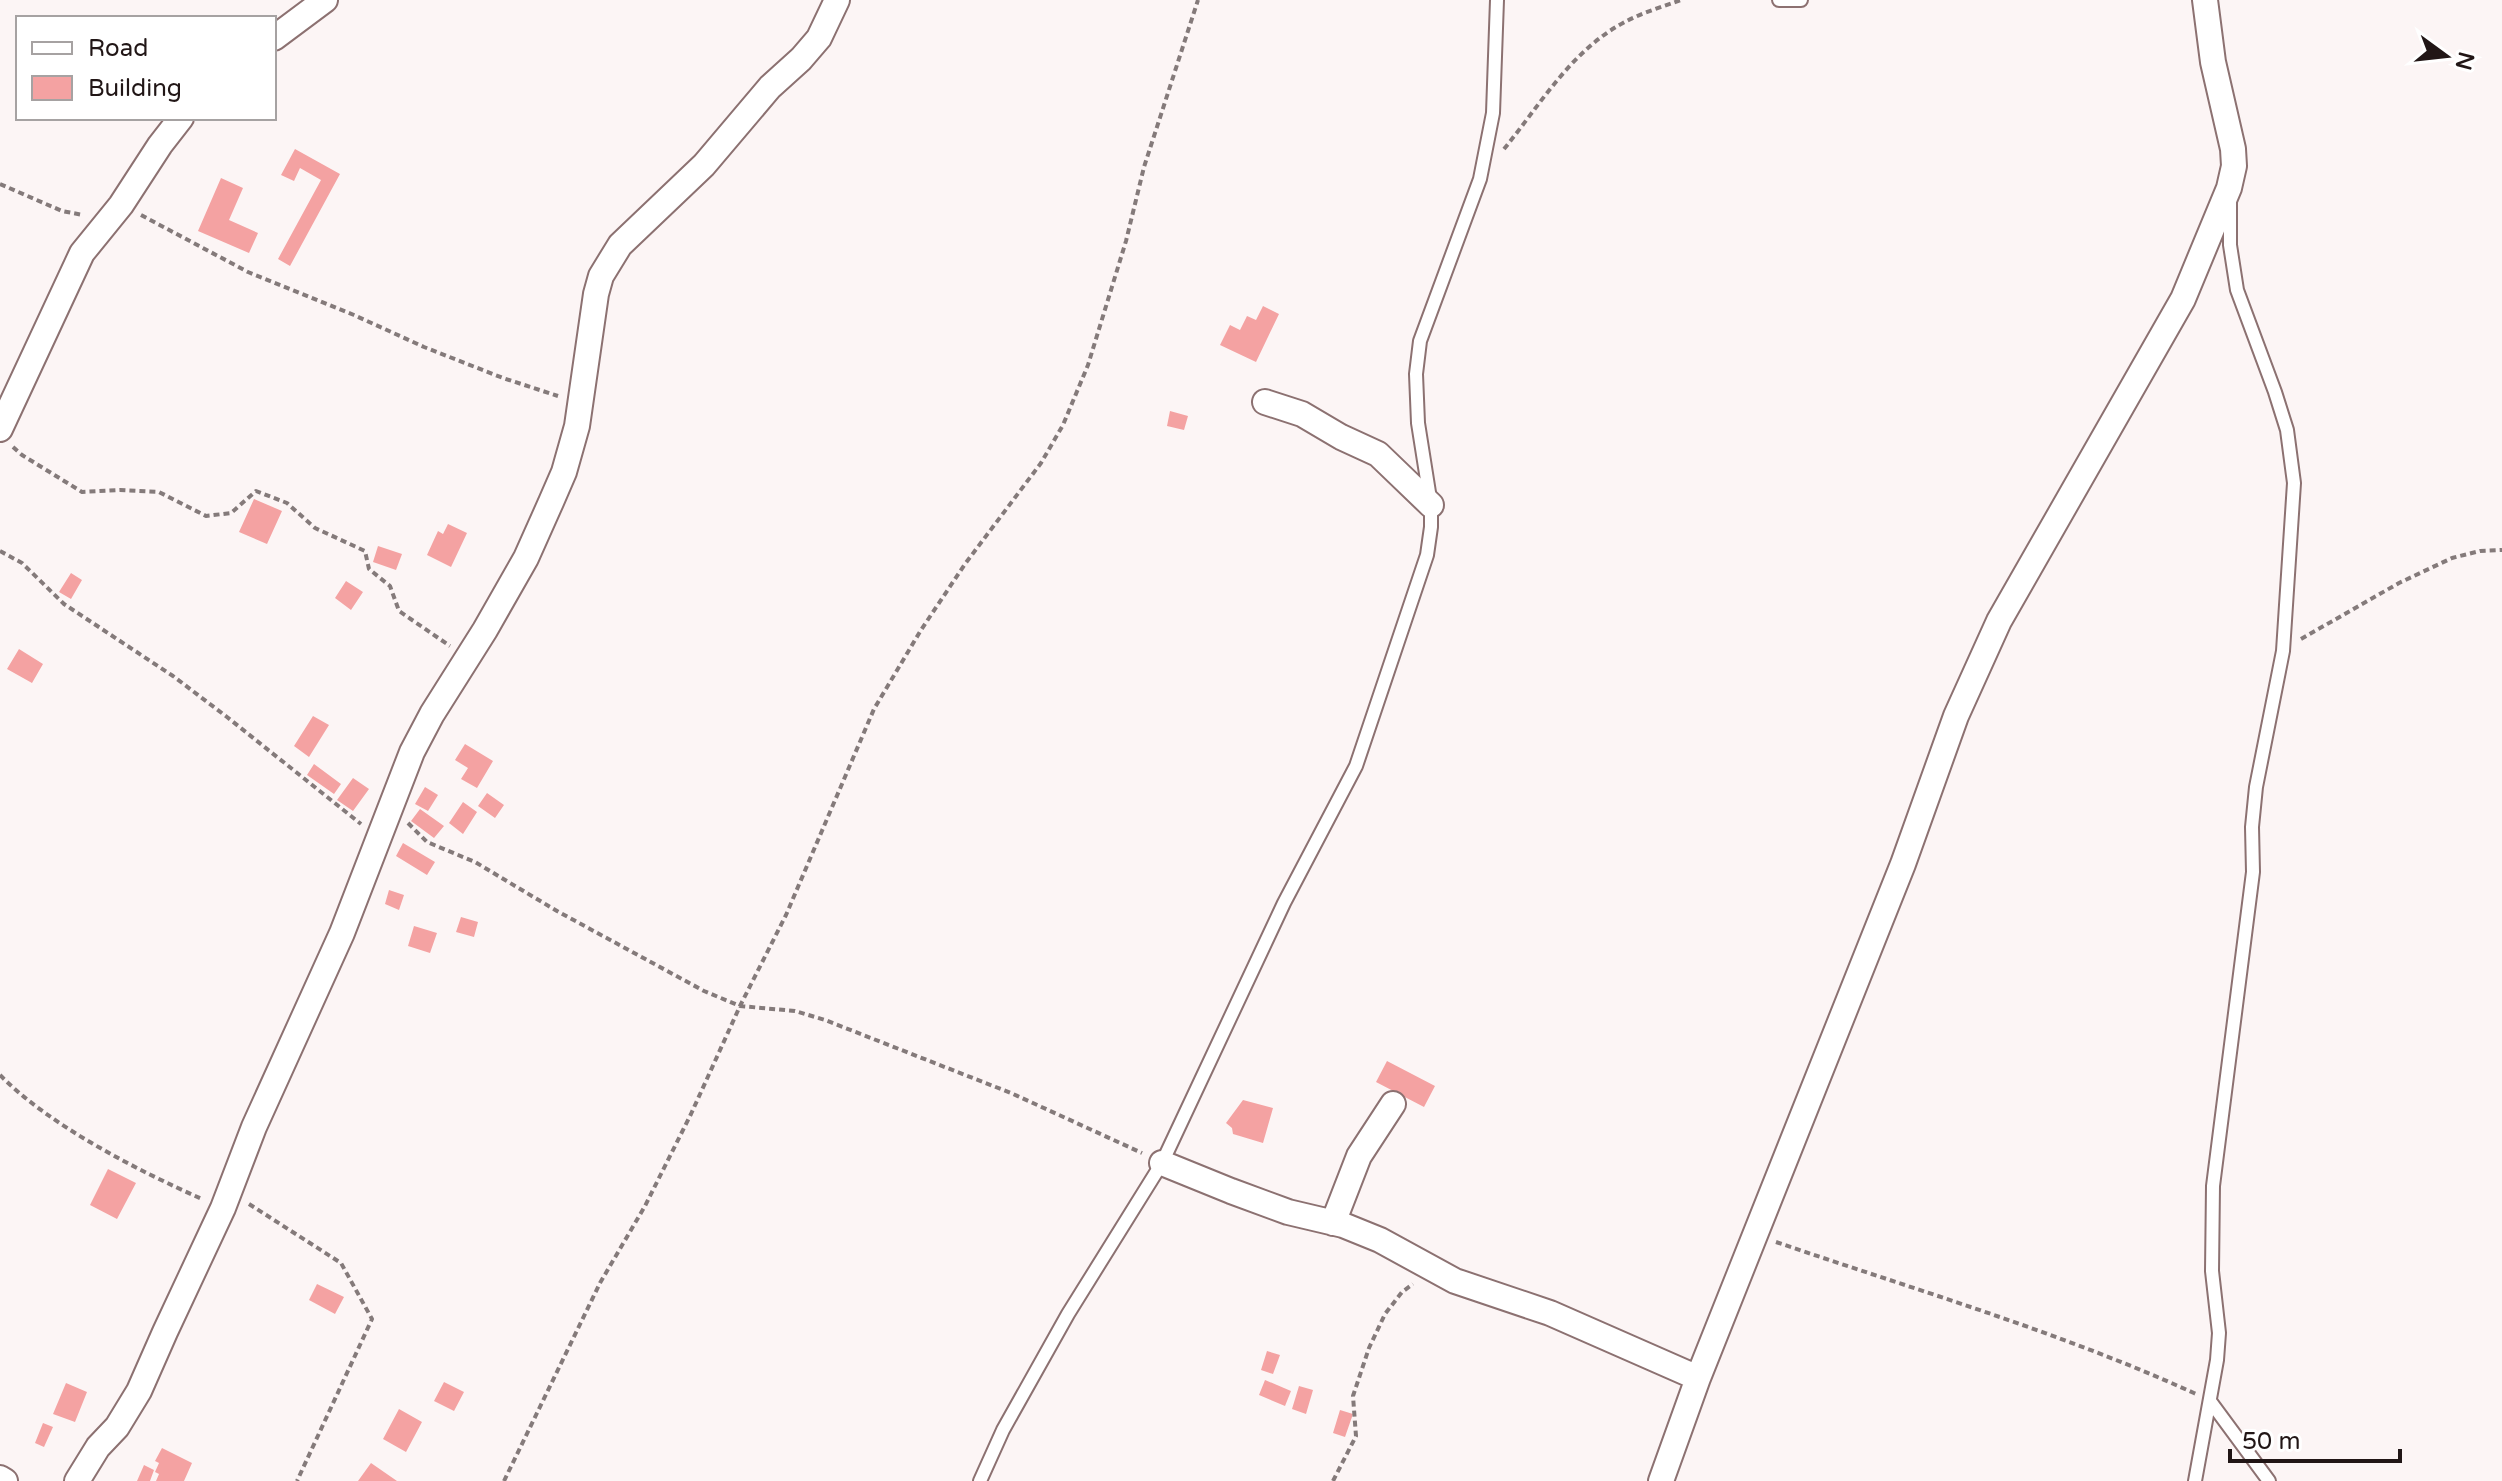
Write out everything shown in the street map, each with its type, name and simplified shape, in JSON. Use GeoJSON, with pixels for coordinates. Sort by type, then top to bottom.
{"type":"FeatureCollection","features":[{"type":"Feature","properties":{"kind":"street"},"geometry":{"type":"LineString","coordinates":[[276,37],[325,0]]}},
{"type":"Feature","properties":{"kind":"street"},"geometry":{"type":"LineString","coordinates":[[77,1481],[139,1391],[230,1202],[254,1127],[342,933],[420,734],[526,558],[564,472],[577,426],[596,294],[609,260],[620,245],[704,165],[770,87],[801,59],[819,38],[837,0]]}},
{"type":"Feature","properties":{"kind":"street"},"geometry":{"type":"LineString","coordinates":[[1661,1481],[1754,1234],[1903,864],[1956,716],[1999,621],[2183,299],[2229,188],[2234,166],[2233,149],[2213,62],[2205,0]]}},
{"type":"Feature","properties":{"kind":"street"},"geometry":{"type":"LineString","coordinates":[[5,437],[82,253],[179,120]]}},
{"type":"Feature","properties":{"kind":"street"},"geometry":{"type":"LineString","coordinates":[[1265,402],[1302,414],[1378,454],[1431,505]]}},
{"type":"Feature","properties":{"kind":"street"},"geometry":{"type":"LineString","coordinates":[[1333,1223],[1359,1156],[1393,1104]]}},
{"type":"Feature","properties":{"kind":"street"},"geometry":{"type":"LineString","coordinates":[[1162,1163],[1245,1197],[1380,1240],[1455,1281],[1550,1313],[1698,1378]]}},
{"type":"Feature","properties":{"kind":"lane"},"geometry":{"type":"LineString","coordinates":[[980,1481],[1003,1430],[1068,1314],[1162,1163],[1284,903],[1356,766],[1427,555],[1431,505],[1418,423],[1416,374],[1420,341],[1480,179],[1493,113],[1497,0]]}},
{"type":"Feature","properties":{"kind":"lane"},"geometry":{"type":"LineString","coordinates":[[1779,0],[1801,0]]}},
{"type":"Feature","properties":{"kind":"lane"},"geometry":{"type":"LineString","coordinates":[[2195,1481],[2219,1333],[2212,1271],[2213,1186],[2253,872],[2252,827],[2256,787],[2283,651],[2294,483],[2287,430],[2237,290],[2230,245],[2229,188]]}},
{"type":"Feature","properties":{"kind":"lane"},"geometry":{"type":"LineString","coordinates":[[2210,1401],[2269,1481]]}},
{"type":"Feature","properties":{"kind":"path"},"geometry":{"type":"LineString","coordinates":[[504,1481],[600,1283],[645,1206],[691,1114],[786,915],[874,709],[921,630],[965,564],[1041,463],[1063,425],[1088,365],[1126,241],[1144,167],[1198,0]]}},
{"type":"Feature","properties":{"kind":"path"},"geometry":{"type":"LineString","coordinates":[[1480,179],[1553,84],[1607,33],[1631,19],[1681,0]]}},
{"type":"Feature","properties":{"kind":"path"},"geometry":{"type":"LineString","coordinates":[[0,184],[62,211],[115,212],[424,347],[559,396]]}},
{"type":"Feature","properties":{"kind":"path"},"geometry":{"type":"LineString","coordinates":[[5,437],[22,455],[82,492],[159,492],[206,516],[231,513],[256,491],[287,503],[315,528],[365,551],[369,569],[390,586],[399,611],[441,642],[461,651]]}},
{"type":"Feature","properties":{"kind":"path"},"geometry":{"type":"LineString","coordinates":[[2283,651],[2399,583],[2452,558],[2480,551],[2502,550]]}},
{"type":"Feature","properties":{"kind":"path"},"geometry":{"type":"LineString","coordinates":[[0,551],[22,563],[64,604],[173,676],[380,839]]}},
{"type":"Feature","properties":{"kind":"path"},"geometry":{"type":"LineString","coordinates":[[392,807],[427,842],[475,862],[675,977],[740,1006],[795,1011],[825,1020],[1011,1093],[1162,1163]]}},
{"type":"Feature","properties":{"kind":"path"},"geometry":{"type":"LineString","coordinates":[[0,1075],[22,1095],[83,1137],[169,1184],[230,1202],[341,1263],[372,1319],[297,1481]]}},
{"type":"Feature","properties":{"kind":"path"},"geometry":{"type":"LineString","coordinates":[[1754,1234],[2041,1331],[2135,1367],[2210,1401]]}},
{"type":"Feature","properties":{"kind":"path"},"geometry":{"type":"LineString","coordinates":[[1333,1481],[1356,1436],[1353,1396],[1369,1348],[1385,1314],[1402,1292],[1431,1270]]}},
{"type":"Feature","properties":{"kind":"building"},"geometry":{"type":"Polygon","coordinates":[[[295,149],[340,174],[290,266],[278,259],[321,180],[300,168],[294,181],[281,175],[295,149]]]}},
{"type":"Feature","properties":{"kind":"building"},"geometry":{"type":"Polygon","coordinates":[[[221,178],[243,188],[229,220],[258,233],[249,253],[198,231],[221,178]]]}},
{"type":"Feature","properties":{"kind":"building"},"geometry":{"type":"Polygon","coordinates":[[[1263,306],[1279,314],[1256,362],[1220,345],[1230,325],[1240,330],[1247,316],[1256,320],[1263,306]]]}},
{"type":"Feature","properties":{"kind":"building"},"geometry":{"type":"Polygon","coordinates":[[[1170,411],[1188,416],[1184,430],[1167,426],[1170,411]]]}},
{"type":"Feature","properties":{"kind":"building"},"geometry":{"type":"Polygon","coordinates":[[[254,499],[282,511],[267,544],[239,532],[254,499]]]}},
{"type":"Feature","properties":{"kind":"building"},"geometry":{"type":"Polygon","coordinates":[[[448,524],[467,533],[451,567],[427,555],[438,531],[443,534],[448,524]]]}},
{"type":"Feature","properties":{"kind":"building"},"geometry":{"type":"Polygon","coordinates":[[[378,546],[402,554],[396,570],[373,562],[378,546]]]}},
{"type":"Feature","properties":{"kind":"building"},"geometry":{"type":"Polygon","coordinates":[[[71,573],[82,580],[71,599],[59,592],[71,573]]]}},
{"type":"Feature","properties":{"kind":"building"},"geometry":{"type":"Polygon","coordinates":[[[346,581],[363,592],[351,610],[335,598],[346,581]]]}},
{"type":"Feature","properties":{"kind":"building"},"geometry":{"type":"Polygon","coordinates":[[[19,649],[43,664],[32,683],[7,669],[19,649]]]}},
{"type":"Feature","properties":{"kind":"building"},"geometry":{"type":"Polygon","coordinates":[[[313,716],[329,725],[309,757],[294,746],[313,716]]]}},
{"type":"Feature","properties":{"kind":"building"},"geometry":{"type":"Polygon","coordinates":[[[465,744],[493,761],[477,788],[461,779],[468,768],[455,760],[465,744]]]}},
{"type":"Feature","properties":{"kind":"building"},"geometry":{"type":"Polygon","coordinates":[[[314,764],[341,784],[334,794],[307,775],[314,764]]]}},
{"type":"Feature","properties":{"kind":"building"},"geometry":{"type":"Polygon","coordinates":[[[353,778],[369,789],[353,811],[337,800],[353,778]]]}},
{"type":"Feature","properties":{"kind":"building"},"geometry":{"type":"Polygon","coordinates":[[[425,787],[438,795],[428,811],[415,804],[425,787]]]}},
{"type":"Feature","properties":{"kind":"building"},"geometry":{"type":"Polygon","coordinates":[[[487,793],[504,805],[495,818],[478,806],[487,793]]]}},
{"type":"Feature","properties":{"kind":"building"},"geometry":{"type":"Polygon","coordinates":[[[463,802],[477,812],[463,834],[449,823],[463,802]]]}},
{"type":"Feature","properties":{"kind":"building"},"geometry":{"type":"Polygon","coordinates":[[[420,809],[444,826],[434,838],[411,821],[420,809]]]}},
{"type":"Feature","properties":{"kind":"building"},"geometry":{"type":"Polygon","coordinates":[[[403,843],[435,862],[427,875],[396,856],[403,843]]]}},
{"type":"Feature","properties":{"kind":"building"},"geometry":{"type":"Polygon","coordinates":[[[389,890],[404,895],[399,910],[385,904],[389,890]]]}},
{"type":"Feature","properties":{"kind":"building"},"geometry":{"type":"Polygon","coordinates":[[[461,917],[478,922],[474,937],[456,932],[461,917]]]}},
{"type":"Feature","properties":{"kind":"building"},"geometry":{"type":"Polygon","coordinates":[[[414,926],[437,933],[430,953],[408,946],[414,926]]]}},
{"type":"Feature","properties":{"kind":"building"},"geometry":{"type":"Polygon","coordinates":[[[1387,1061],[1435,1086],[1424,1107],[1376,1082],[1387,1061]]]}},
{"type":"Feature","properties":{"kind":"building"},"geometry":{"type":"Polygon","coordinates":[[[1243,1100],[1273,1108],[1263,1143],[1233,1134],[1226,1123],[1243,1100]]]}},
{"type":"Feature","properties":{"kind":"building"},"geometry":{"type":"Polygon","coordinates":[[[108,1169],[136,1183],[117,1219],[90,1205],[108,1169]]]}},
{"type":"Feature","properties":{"kind":"building"},"geometry":{"type":"Polygon","coordinates":[[[317,1284],[344,1297],[335,1314],[309,1300],[317,1284]]]}},
{"type":"Feature","properties":{"kind":"building"},"geometry":{"type":"Polygon","coordinates":[[[1267,1351],[1280,1355],[1273,1374],[1261,1370],[1267,1351]]]}},
{"type":"Feature","properties":{"kind":"building"},"geometry":{"type":"Polygon","coordinates":[[[1265,1380],[1291,1391],[1285,1406],[1259,1395],[1265,1380]]]}},
{"type":"Feature","properties":{"kind":"building"},"geometry":{"type":"Polygon","coordinates":[[[444,1382],[464,1392],[454,1411],[434,1401],[444,1382]]]}},
{"type":"Feature","properties":{"kind":"building"},"geometry":{"type":"Polygon","coordinates":[[[66,1383],[87,1392],[75,1422],[53,1414],[66,1383]]]}},
{"type":"Feature","properties":{"kind":"building"},"geometry":{"type":"Polygon","coordinates":[[[1299,1386],[1313,1390],[1306,1414],[1292,1409],[1299,1386]]]}},
{"type":"Feature","properties":{"kind":"building"},"geometry":{"type":"Polygon","coordinates":[[[399,1409],[422,1422],[406,1452],[383,1439],[399,1409]]]}},
{"type":"Feature","properties":{"kind":"building"},"geometry":{"type":"Polygon","coordinates":[[[1340,1410],[1353,1414],[1345,1437],[1333,1433],[1340,1410]]]}},
{"type":"Feature","properties":{"kind":"building"},"geometry":{"type":"Polygon","coordinates":[[[43,1423],[53,1427],[44,1447],[35,1443],[43,1423]]]}},
{"type":"Feature","properties":{"kind":"building"},"geometry":{"type":"Polygon","coordinates":[[[162,1448],[192,1463],[184,1481],[156,1481],[159,1474],[155,1472],[159,1463],[155,1461],[162,1448]]]}},
{"type":"Feature","properties":{"kind":"building"},"geometry":{"type":"Polygon","coordinates":[[[371,1463],[397,1481],[358,1481],[371,1463]]]}},
{"type":"Feature","properties":{"kind":"building"},"geometry":{"type":"Polygon","coordinates":[[[144,1465],[154,1470],[150,1481],[137,1481],[144,1465]]]}}]}
